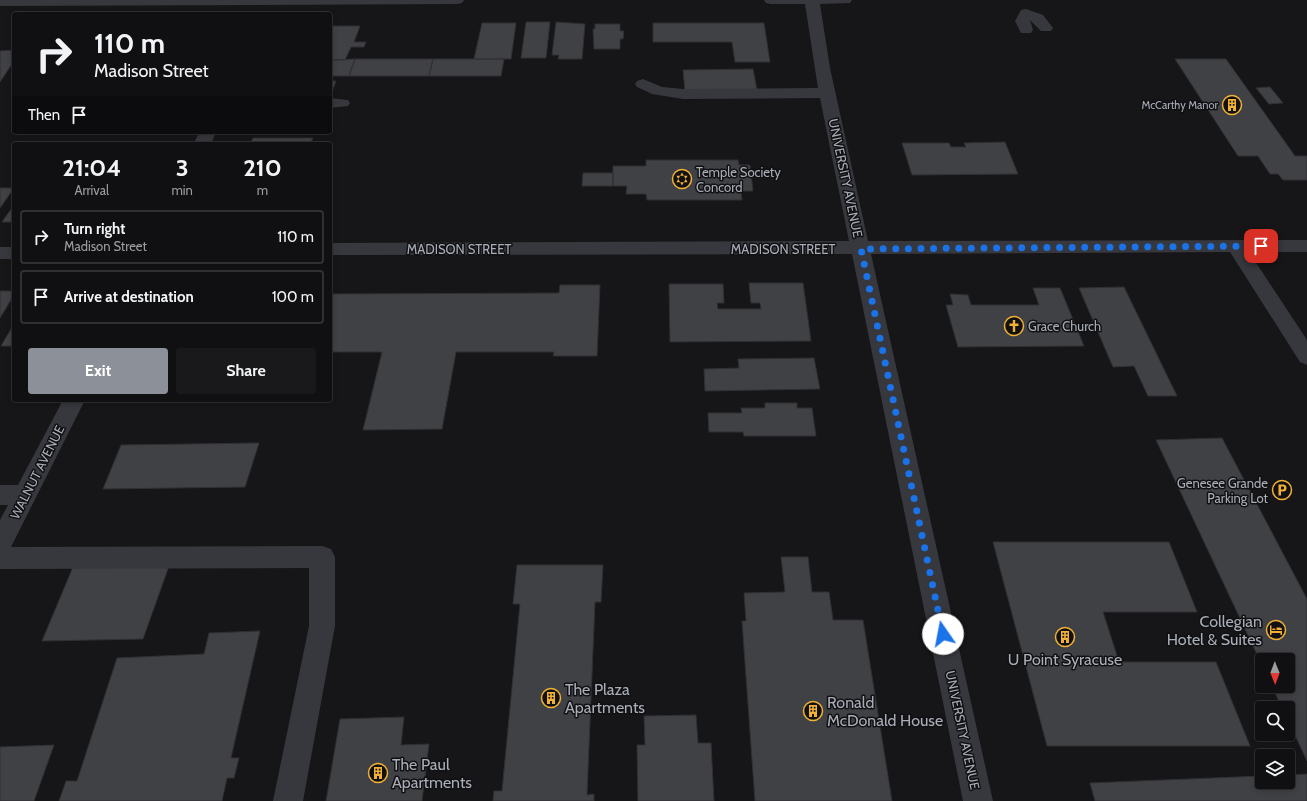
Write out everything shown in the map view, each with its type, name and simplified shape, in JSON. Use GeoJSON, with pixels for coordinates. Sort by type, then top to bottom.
{"type":"FeatureCollection","features":[{"type":"Feature","properties":{"kind":"street"},"geometry":{"type":"LineString","coordinates":[[0,2],[274,5],[457,0]]}},
{"type":"Feature","properties":{"kind":"street"},"geometry":{"type":"LineString","coordinates":[[771,0],[789,0]]}},
{"type":"Feature","properties":{"kind":"street"},"geometry":{"type":"LineString","coordinates":[[796,0],[845,0]]}},
{"type":"Feature","properties":{"kind":"street","name":"UNIVERSITY AVENUE"},"geometry":{"type":"LineString","coordinates":[[812,0],[828,93],[978,801]]}},
{"type":"Feature","properties":{"kind":"street"},"geometry":{"type":"LineString","coordinates":[[1026,30],[1022,21],[1026,13],[1038,18],[1046,28]]}},
{"type":"Feature","properties":{"kind":"street"},"geometry":{"type":"LineString","coordinates":[[643,84],[658,91],[682,94],[828,93]]}},
{"type":"Feature","properties":{"kind":"street","name":"MADISON STREET"},"geometry":{"type":"LineString","coordinates":[[332,249],[861,249],[1307,246]]}},
{"type":"Feature","properties":{"kind":"street"},"geometry":{"type":"LineString","coordinates":[[1236,247],[1307,357]]}},
{"type":"Feature","properties":{"kind":"street"},"geometry":{"type":"LineString","coordinates":[[0,253],[12,253]]}},
{"type":"Feature","properties":{"kind":"street","name":"WALNUT AVENUE"},"geometry":{"type":"LineString","coordinates":[[0,544],[73,402]]}},
{"type":"Feature","properties":{"kind":"street"},"geometry":{"type":"LineString","coordinates":[[0,495],[25,495]]}},
{"type":"Feature","properties":{"kind":"street"},"geometry":{"type":"LineString","coordinates":[[0,558],[322,557],[322,626],[288,801]]}},
{"type":"Feature","properties":{"kind":"building"},"geometry":{"type":"Polygon","coordinates":[[[526,22],[550,22],[546,58],[521,58],[526,22]]]}},
{"type":"Feature","properties":{"kind":"building"},"geometry":{"type":"Polygon","coordinates":[[[556,22],[585,24],[582,59],[558,59],[559,55],[552,55],[556,22]]]}},
{"type":"Feature","properties":{"kind":"building"},"geometry":{"type":"Polygon","coordinates":[[[482,23],[516,23],[511,59],[474,59],[482,23]]]}},
{"type":"Feature","properties":{"kind":"building"},"geometry":{"type":"Polygon","coordinates":[[[653,23],[764,23],[770,62],[735,62],[732,42],[653,42],[653,23]]]}},
{"type":"Feature","properties":{"kind":"building"},"geometry":{"type":"Polygon","coordinates":[[[595,24],[620,24],[620,31],[624,31],[623,39],[620,39],[620,49],[594,49],[593,29],[595,29],[595,24]]]}},
{"type":"Feature","properties":{"kind":"building"},"geometry":{"type":"Polygon","coordinates":[[[332,26],[360,26],[354,42],[366,42],[364,47],[351,47],[345,60],[332,60],[332,26]]]}},
{"type":"Feature","properties":{"kind":"building"},"geometry":{"type":"Polygon","coordinates":[[[12,50],[12,64],[0,82],[0,51],[12,50]]]}},
{"type":"Feature","properties":{"kind":"building"},"geometry":{"type":"Polygon","coordinates":[[[355,59],[349,76],[332,76],[332,60],[355,59]]]}},
{"type":"Feature","properties":{"kind":"building"},"geometry":{"type":"Polygon","coordinates":[[[355,59],[433,59],[429,76],[349,76],[355,59]]]}},
{"type":"Feature","properties":{"kind":"building"},"geometry":{"type":"Polygon","coordinates":[[[433,59],[504,59],[501,76],[429,76],[433,59]]]}},
{"type":"Feature","properties":{"kind":"building","name":"McCarthy Manor"},"geometry":{"type":"Polygon","coordinates":[[[1175,59],[1226,59],[1295,156],[1307,156],[1307,180],[1283,180],[1278,174],[1270,174],[1258,156],[1238,156],[1175,59]]]}},
{"type":"Feature","properties":{"kind":"building"},"geometry":{"type":"Polygon","coordinates":[[[753,69],[757,90],[685,91],[683,70],[753,69]]]}},
{"type":"Feature","properties":{"kind":"building"},"geometry":{"type":"Polygon","coordinates":[[[332,81],[336,81],[332,92],[332,81]]]}},
{"type":"Feature","properties":{"kind":"building"},"geometry":{"type":"Polygon","coordinates":[[[1270,87],[1283,103],[1269,104],[1256,88],[1270,87]]]}},
{"type":"Feature","properties":{"kind":"building"},"geometry":{"type":"Polygon","coordinates":[[[253,138],[313,138],[311,142],[251,142],[253,138]]]}},
{"type":"Feature","properties":{"kind":"building"},"geometry":{"type":"Polygon","coordinates":[[[1005,142],[1018,174],[912,175],[902,143],[949,143],[951,147],[966,147],[964,143],[1005,142]]]}},
{"type":"Feature","properties":{"kind":"building","name":"Temple Society Concord"},"geometry":{"type":"Polygon","coordinates":[[[646,160],[738,160],[739,165],[750,165],[753,191],[741,191],[742,200],[647,200],[646,194],[626,194],[627,186],[613,186],[613,166],[646,166],[646,160]]]}},
{"type":"Feature","properties":{"kind":"building"},"geometry":{"type":"Polygon","coordinates":[[[583,173],[613,173],[613,186],[582,186],[583,173]]]}},
{"type":"Feature","properties":{"kind":"building"},"geometry":{"type":"Polygon","coordinates":[[[0,188],[12,188],[12,191],[0,208],[0,188]]]}},
{"type":"Feature","properties":{"kind":"building"},"geometry":{"type":"Polygon","coordinates":[[[12,208],[12,222],[2,222],[12,208]]]}},
{"type":"Feature","properties":{"kind":"building"},"geometry":{"type":"Polygon","coordinates":[[[749,283],[803,283],[811,341],[670,342],[669,284],[723,284],[724,303],[717,303],[718,309],[761,309],[760,303],[751,303],[749,283]]]}},
{"type":"Feature","properties":{"kind":"building"},"geometry":{"type":"Polygon","coordinates":[[[560,285],[600,285],[597,356],[553,356],[554,352],[456,352],[442,429],[363,430],[382,352],[332,352],[332,294],[559,293],[560,285]]]}},
{"type":"Feature","properties":{"kind":"building"},"geometry":{"type":"Polygon","coordinates":[[[1124,287],[1177,396],[1148,396],[1134,366],[1113,367],[1079,288],[1124,287]]]}},
{"type":"Feature","properties":{"kind":"building","name":"Grace Church"},"geometry":{"type":"Polygon","coordinates":[[[1033,288],[1060,288],[1084,346],[958,347],[946,305],[953,305],[950,294],[968,295],[971,305],[1039,305],[1033,288]]]}},
{"type":"Feature","properties":{"kind":"building"},"geometry":{"type":"Polygon","coordinates":[[[0,291],[12,291],[12,298],[0,318],[0,291]]]}},
{"type":"Feature","properties":{"kind":"building"},"geometry":{"type":"Polygon","coordinates":[[[12,327],[12,346],[1,346],[12,327]]]}},
{"type":"Feature","properties":{"kind":"building"},"geometry":{"type":"Polygon","coordinates":[[[814,358],[820,389],[705,391],[704,369],[739,368],[738,359],[814,358]]]}},
{"type":"Feature","properties":{"kind":"building"},"geometry":{"type":"Polygon","coordinates":[[[765,403],[797,403],[797,408],[812,408],[816,436],[744,436],[743,432],[709,432],[708,413],[742,413],[741,408],[765,408],[765,403]]]}},
{"type":"Feature","properties":{"kind":"building","name":"Collegian Hotel & Suites"},"geometry":{"type":"Polygon","coordinates":[[[1222,438],[1307,599],[1307,761],[1295,735],[1295,701],[1279,701],[1275,693],[1295,693],[1295,653],[1256,653],[1156,440],[1222,438]]]}},
{"type":"Feature","properties":{"kind":"building"},"geometry":{"type":"Polygon","coordinates":[[[259,443],[245,487],[103,489],[121,445],[259,443]]]}},
{"type":"Feature","properties":{"kind":"building","name":"U Point Syracuse"},"geometry":{"type":"Polygon","coordinates":[[[993,542],[1169,542],[1197,612],[1103,612],[1119,662],[1216,662],[1250,746],[1047,746],[993,542]]]}},
{"type":"Feature","properties":{"kind":"building","name":"Ronald McDonald House"},"geometry":{"type":"Polygon","coordinates":[[[781,557],[808,557],[812,592],[829,592],[833,620],[863,620],[892,801],[755,801],[742,621],[746,621],[744,593],[785,592],[781,557]]]}},
{"type":"Feature","properties":{"kind":"building","name":"The Plaza Apartments"},"geometry":{"type":"Polygon","coordinates":[[[517,565],[603,565],[601,602],[595,602],[587,795],[594,794],[594,801],[493,801],[494,791],[502,791],[520,604],[513,604],[517,565]]]}},
{"type":"Feature","properties":{"kind":"building"},"geometry":{"type":"Polygon","coordinates":[[[169,566],[143,639],[42,641],[73,567],[169,566]]]}},
{"type":"Feature","properties":{"kind":"building"},"geometry":{"type":"Polygon","coordinates":[[[260,631],[231,758],[239,758],[234,778],[227,778],[222,801],[59,801],[66,781],[77,781],[117,658],[204,654],[209,633],[260,631]]]}},
{"type":"Feature","properties":{"kind":"building"},"geometry":{"type":"Polygon","coordinates":[[[696,715],[698,743],[711,743],[714,801],[638,801],[637,745],[645,745],[644,716],[696,715]]]}},
{"type":"Feature","properties":{"kind":"building","name":"The Paul Apartments"},"geometry":{"type":"Polygon","coordinates":[[[404,717],[401,745],[429,744],[422,801],[326,801],[340,719],[404,717]]]}},
{"type":"Feature","properties":{"kind":"building"},"geometry":{"type":"Polygon","coordinates":[[[54,745],[34,801],[0,801],[0,747],[54,745]]]}},
{"type":"Feature","properties":{"kind":"building"},"geometry":{"type":"Polygon","coordinates":[[[1307,774],[1307,801],[1095,801],[1090,783],[1255,776],[1255,789],[1295,789],[1295,775],[1307,774]]]}},
{"type":"Feature","properties":{"kind":"place","name":"McCarthy Manor"},"geometry":{"type":"Point","coordinates":[1232,105]}},
{"type":"Feature","properties":{"kind":"place","name":"Temple Society Concord"},"geometry":{"type":"Point","coordinates":[682,179]}},
{"type":"Feature","properties":{"kind":"place","name":"Grace Church"},"geometry":{"type":"Point","coordinates":[1014,326]}},
{"type":"Feature","properties":{"kind":"place","name":"Genesee Grande Parking Lot"},"geometry":{"type":"Point","coordinates":[1282,490]}},
{"type":"Feature","properties":{"kind":"place","name":"Collegian Hotel & Suites"},"geometry":{"type":"Point","coordinates":[1276,630]}},
{"type":"Feature","properties":{"kind":"place","name":"U Point Syracuse"},"geometry":{"type":"Point","coordinates":[1065,637]}},
{"type":"Feature","properties":{"kind":"place","name":"The Plaza Apartments"},"geometry":{"type":"Point","coordinates":[551,698]}},
{"type":"Feature","properties":{"kind":"place","name":"Ronald McDonald House"},"geometry":{"type":"Point","coordinates":[813,711]}},
{"type":"Feature","properties":{"kind":"place","name":"The Paul Apartments"},"geometry":{"type":"Point","coordinates":[378,773]}},
{"type":"Feature","properties":{"kind":"route"},"geometry":{"type":"LineString","coordinates":[[943,634],[861,249],[1261,246]]}}]}
